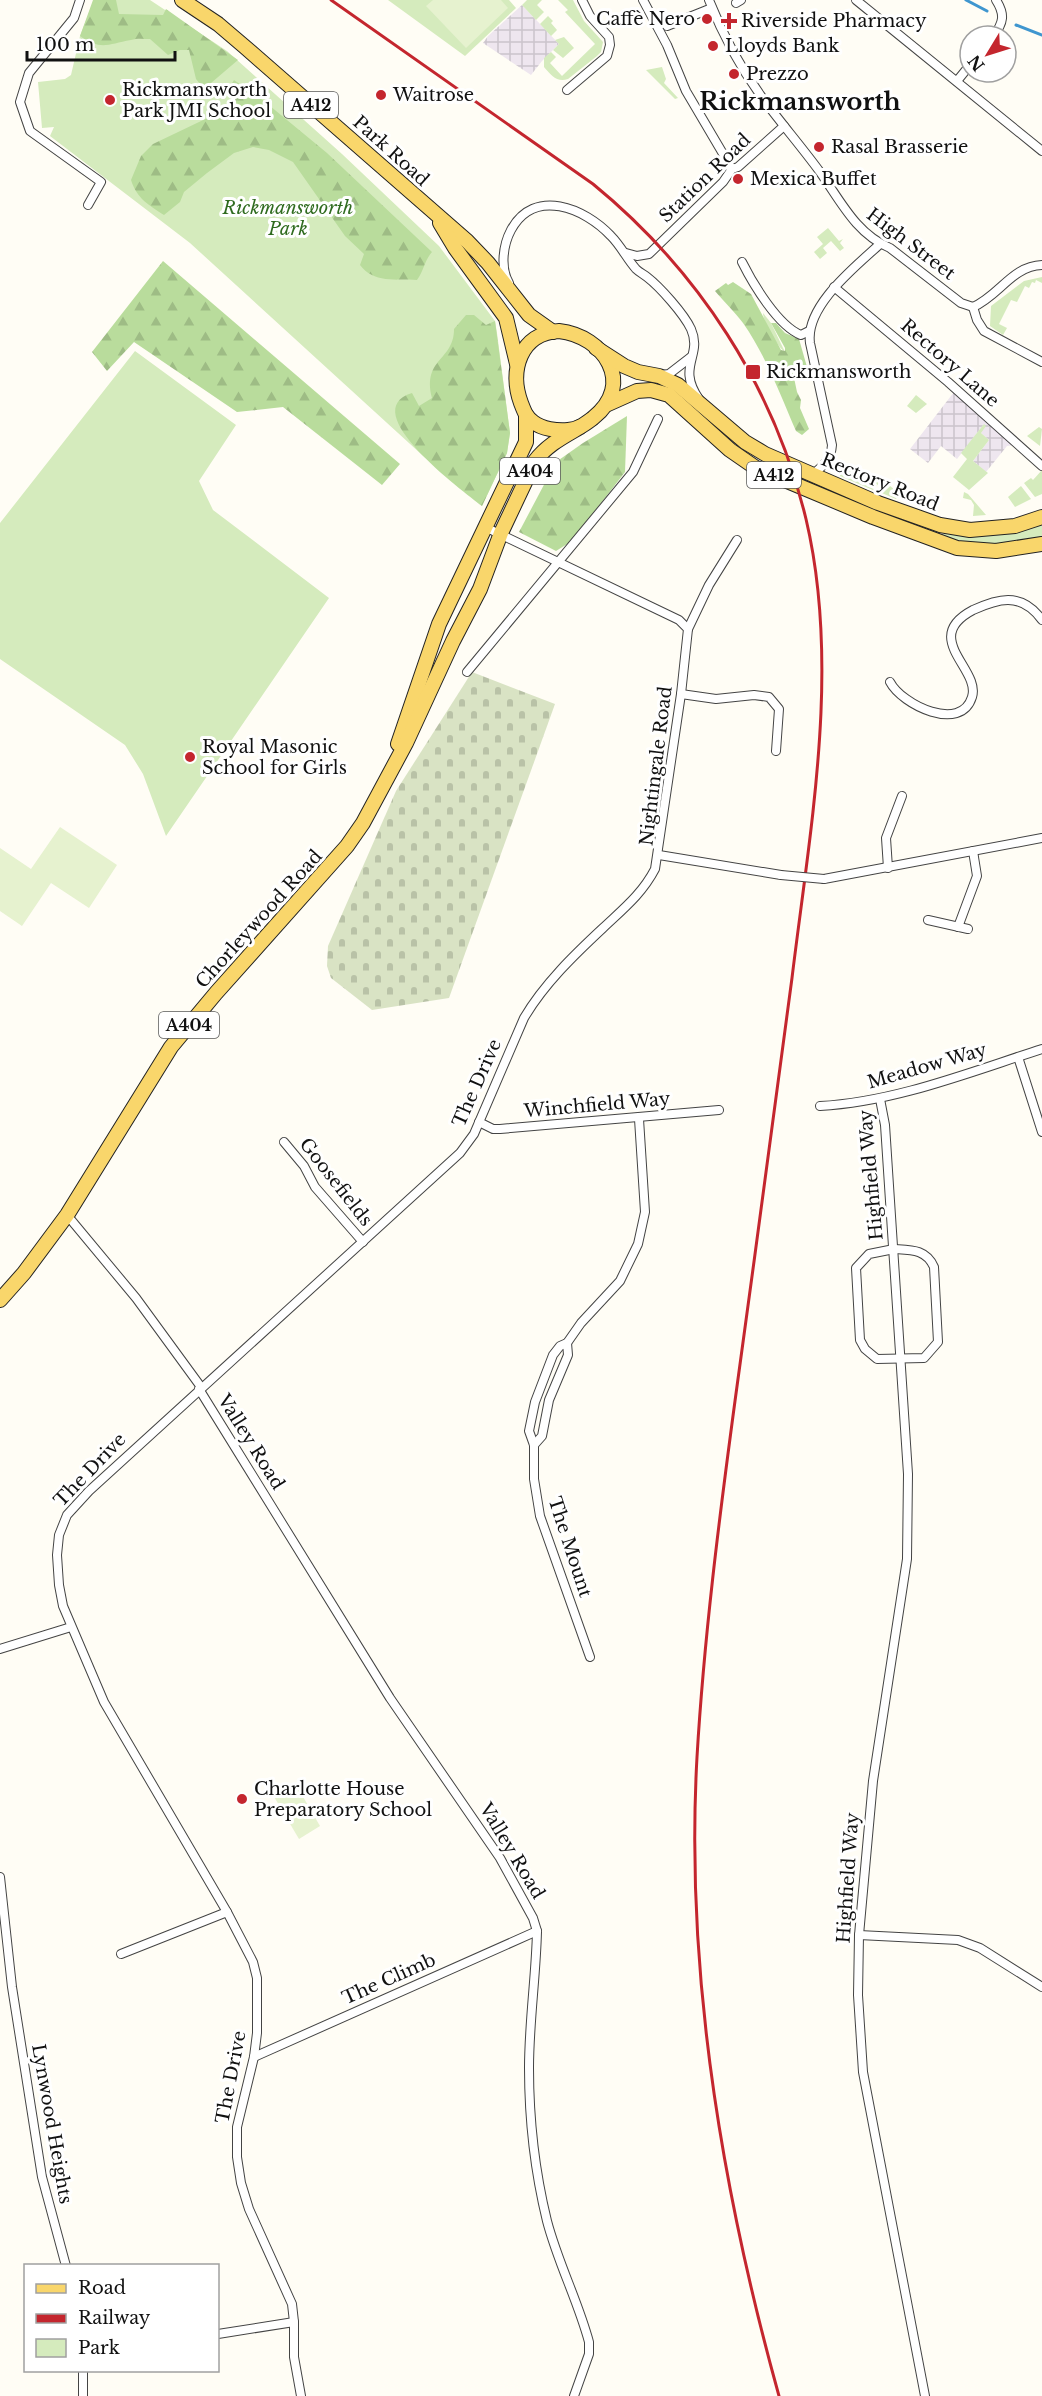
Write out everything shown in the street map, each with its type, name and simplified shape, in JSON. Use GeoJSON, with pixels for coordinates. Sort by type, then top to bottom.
{"type":"FeatureCollection","features":[{"type":"Feature","properties":{"kind":"main road","name":"Park Road"},"geometry":{"type":"LineString","coordinates":[[183,0],[245,46],[467,241],[488,263],[529,315],[552,332]]}},
{"type":"Feature","properties":{"kind":"main road","name":"Park Road"},"geometry":{"type":"LineString","coordinates":[[436,216],[454,248],[506,318],[517,364]]}},
{"type":"Feature","properties":{"kind":"main road"},"geometry":{"type":"LineString","coordinates":[[552,332],[567,332],[583,338],[596,348],[608,363],[615,383],[608,404],[580,427],[568,430],[542,427],[526,415],[516,381],[517,364],[522,353],[532,342],[552,332]]}},
{"type":"Feature","properties":{"kind":"main road","name":"Rectory Road"},"geometry":{"type":"LineString","coordinates":[[596,348],[638,372],[659,376],[678,385],[745,442],[765,454],[940,525],[970,530],[990,529],[1015,526],[1042,517]]}},
{"type":"Feature","properties":{"kind":"main road","name":"Rectory Road"},"geometry":{"type":"LineString","coordinates":[[608,404],[637,392],[651,390],[669,395],[730,450],[756,468],[873,517],[957,548],[996,551],[1042,544]]}},
{"type":"Feature","properties":{"kind":"main road","name":"A404"},"geometry":{"type":"LineString","coordinates":[[393,764],[399,738],[439,624],[526,442],[526,415]]}},
{"type":"Feature","properties":{"kind":"main road","name":"A404"},"geometry":{"type":"LineString","coordinates":[[393,764],[406,743],[453,641],[480,589],[501,533],[535,461],[542,451],[580,427]]}},
{"type":"Feature","properties":{"kind":"main road","name":"Chorleywood Road"},"geometry":{"type":"LineString","coordinates":[[0,1300],[24,1273],[67,1215],[171,1047],[347,846],[363,823],[393,764]]}},
{"type":"Feature","properties":{"kind":"street"},"geometry":{"type":"LineString","coordinates":[[80,0],[74,18],[29,73],[20,102],[30,131],[101,182],[88,205]]}},
{"type":"Feature","properties":{"kind":"street"},"geometry":{"type":"LineString","coordinates":[[567,90],[607,56],[610,45],[609,37],[590,16],[582,0]]}},
{"type":"Feature","properties":{"kind":"street"},"geometry":{"type":"LineString","coordinates":[[644,0],[667,45],[686,91],[732,169]]}},
{"type":"Feature","properties":{"kind":"street"},"geometry":{"type":"LineString","coordinates":[[856,0],[1042,151]]}},
{"type":"Feature","properties":{"kind":"street"},"geometry":{"type":"LineString","coordinates":[[996,0],[1003,11],[1001,24]]}},
{"type":"Feature","properties":{"kind":"street"},"geometry":{"type":"LineString","coordinates":[[667,26],[710,4]]}},
{"type":"Feature","properties":{"kind":"street","name":"High Street"},"geometry":{"type":"LineString","coordinates":[[710,4],[736,57],[760,96],[821,174],[850,218],[880,244],[890,248],[961,303],[973,306]]}},
{"type":"Feature","properties":{"kind":"street","name":"Station Road"},"geometry":{"type":"LineString","coordinates":[[626,253],[637,256],[649,254],[723,182],[732,169],[738,167],[784,126]]}},
{"type":"Feature","properties":{"kind":"street"},"geometry":{"type":"LineString","coordinates":[[524,309],[506,278],[503,260],[507,237],[512,228],[532,210],[539,207],[555,204],[578,212],[610,234],[638,271],[648,278],[685,320],[694,339],[689,382],[710,414]]}},
{"type":"Feature","properties":{"kind":"street"},"geometry":{"type":"LineString","coordinates":[[812,475],[827,463],[832,454],[832,445],[809,331],[813,318],[834,287],[880,244]]}},
{"type":"Feature","properties":{"kind":"street"},"geometry":{"type":"LineString","coordinates":[[742,262],[784,323],[794,332],[801,334],[809,331]]}},
{"type":"Feature","properties":{"kind":"street"},"geometry":{"type":"LineString","coordinates":[[1042,265],[1032,265],[1017,273],[982,302],[973,306],[977,320],[984,331],[1042,362]]}},
{"type":"Feature","properties":{"kind":"street","name":"Rectory Lane"},"geometry":{"type":"LineString","coordinates":[[834,287],[1042,466]]}},
{"type":"Feature","properties":{"kind":"street"},"geometry":{"type":"LineString","coordinates":[[659,376],[675,370],[691,357]]}},
{"type":"Feature","properties":{"kind":"street"},"geometry":{"type":"LineString","coordinates":[[467,672],[633,472],[658,419]]}},
{"type":"Feature","properties":{"kind":"street"},"geometry":{"type":"LineString","coordinates":[[485,527],[679,620],[688,629]]}},
{"type":"Feature","properties":{"kind":"street","name":"Nightingale Road"},"geometry":{"type":"LineString","coordinates":[[737,540],[709,585],[688,629],[658,855],[781,875],[824,879],[1042,838]]}},
{"type":"Feature","properties":{"kind":"street"},"geometry":{"type":"LineString","coordinates":[[890,682],[896,693],[919,708],[944,714],[958,712],[968,705],[973,691],[970,678],[953,646],[954,629],[958,621],[983,606],[1011,600],[1030,607],[1042,620]]}},
{"type":"Feature","properties":{"kind":"street"},"geometry":{"type":"LineString","coordinates":[[681,694],[716,699],[753,695],[770,697],[778,709],[777,751]]}},
{"type":"Feature","properties":{"kind":"street"},"geometry":{"type":"LineString","coordinates":[[888,868],[886,838],[902,796]]}},
{"type":"Feature","properties":{"kind":"street"},"geometry":{"type":"LineString","coordinates":[[958,927],[977,876],[973,851]]}},
{"type":"Feature","properties":{"kind":"street","name":"The Drive"},"geometry":{"type":"LineString","coordinates":[[301,2396],[294,2357],[292,2304],[249,2209],[241,2183],[237,2157],[237,2127],[254,2057],[259,1995],[254,1962],[104,1702],[71,1628],[59,1585],[57,1555],[62,1525],[77,1502],[88,1491],[460,1153],[479,1122],[531,1005],[545,986],[636,898],[651,877],[658,855]]}},
{"type":"Feature","properties":{"kind":"street"},"geometry":{"type":"LineString","coordinates":[[928,920],[968,929]]}},
{"type":"Feature","properties":{"kind":"street","name":"Meadow Way"},"geometry":{"type":"LineString","coordinates":[[820,1106],[846,1105],[880,1099],[1042,1049]]}},
{"type":"Feature","properties":{"kind":"street"},"geometry":{"type":"LineString","coordinates":[[1018,1057],[1042,1132]]}},
{"type":"Feature","properties":{"kind":"street","name":"Highfield Way"},"geometry":{"type":"LineString","coordinates":[[880,1099],[885,1125],[908,1474],[908,1559],[873,1781],[859,1935],[858,1995],[863,2072],[925,2396]]}},
{"type":"Feature","properties":{"kind":"street","name":"Winchfield Way"},"geometry":{"type":"LineString","coordinates":[[479,1122],[500,1130],[719,1110]]}},
{"type":"Feature","properties":{"kind":"street","name":"The Mount"},"geometry":{"type":"LineString","coordinates":[[590,1657],[540,1515],[534,1479],[534,1446],[529,1431],[535,1402],[553,1355],[560,1346],[567,1343],[581,1323],[620,1281],[638,1244],[645,1212],[639,1119]]}},
{"type":"Feature","properties":{"kind":"street","name":"Goosefields"},"geometry":{"type":"LineString","coordinates":[[284,1142],[304,1166],[315,1187],[363,1242]]}},
{"type":"Feature","properties":{"kind":"street","name":"Valley Road"},"geometry":{"type":"LineString","coordinates":[[67,1215],[136,1298],[200,1388],[390,1698],[500,1858],[528,1909],[537,1931],[529,2057],[530,2109],[537,2173],[557,2255],[589,2342],[590,2354],[574,2396]]}},
{"type":"Feature","properties":{"kind":"street","name":"Highfield Way"},"geometry":{"type":"LineString","coordinates":[[894,1249],[918,1250],[933,1264],[939,1337],[936,1345],[924,1358],[876,1359],[861,1345],[855,1273],[858,1264],[869,1254],[894,1249]]}},
{"type":"Feature","properties":{"kind":"street","name":"The Mount"},"geometry":{"type":"LineString","coordinates":[[534,1446],[542,1436],[549,1400],[568,1355],[567,1343]]}},
{"type":"Feature","properties":{"kind":"street"},"geometry":{"type":"LineString","coordinates":[[0,1649],[71,1628]]}},
{"type":"Feature","properties":{"kind":"street","name":"Lynwood Heights"},"geometry":{"type":"LineString","coordinates":[[0,1876],[12,1987],[42,2177],[66,2264]]}},
{"type":"Feature","properties":{"kind":"street"},"geometry":{"type":"LineString","coordinates":[[121,1954],[227,1912]]}},
{"type":"Feature","properties":{"kind":"street","name":"The Climb"},"geometry":{"type":"LineString","coordinates":[[254,2057],[537,1931]]}},
{"type":"Feature","properties":{"kind":"street"},"geometry":{"type":"LineString","coordinates":[[859,1935],[958,1940],[980,1948],[1042,1987]]}},
{"type":"Feature","properties":{"kind":"street"},"geometry":{"type":"LineString","coordinates":[[219,2334],[294,2322]]}},
{"type":"Feature","properties":{"kind":"street"},"geometry":{"type":"LineString","coordinates":[[83,2372],[83,2396]]}},
{"type":"Feature","properties":{"kind":"shaded area"},"geometry":{"type":"Polygon","coordinates":[[[522,5],[559,44],[531,75],[483,43],[522,5]]]}},
{"type":"Feature","properties":{"kind":"shaded area"},"geometry":{"type":"Polygon","coordinates":[[[954,392],[1015,445],[1007,446],[986,472],[973,461],[989,440],[981,433],[984,424],[957,459],[941,446],[928,463],[910,449],[954,392]]]}},
{"type":"Feature","properties":{"kind":"green space"},"geometry":{"type":"Polygon","coordinates":[[[93,0],[116,0],[119,14],[163,15],[166,9],[238,60],[204,89],[196,79],[189,50],[180,50],[168,55],[150,39],[136,39],[105,45],[94,44],[80,36],[93,0]]]}},
{"type":"Feature","properties":{"kind":"green space","name":"Rickmansworth Park"},"geometry":{"type":"Polygon","coordinates":[[[94,0],[150,0],[227,51],[342,154],[439,246],[495,321],[497,333],[510,433],[507,453],[482,506],[421,454],[190,243],[50,136],[54,127],[42,128],[38,82],[65,79],[71,75],[80,36],[94,0]]]}},
{"type":"Feature","properties":{"kind":"green space"},"geometry":{"type":"Polygon","coordinates":[[[388,0],[509,0],[516,8],[465,56],[388,0]]]}},
{"type":"Feature","properties":{"kind":"green space"},"geometry":{"type":"Polygon","coordinates":[[[433,0],[501,0],[508,8],[466,48],[426,6],[433,0]]]}},
{"type":"Feature","properties":{"kind":"green space"},"geometry":{"type":"Polygon","coordinates":[[[527,0],[542,0],[537,5],[544,12],[536,20],[522,5],[527,0]]]}},
{"type":"Feature","properties":{"kind":"green space"},"geometry":{"type":"Polygon","coordinates":[[[558,0],[573,0],[584,21],[603,42],[601,52],[597,56],[564,80],[554,78],[549,73],[544,67],[544,58],[551,52],[556,57],[550,63],[562,76],[595,44],[565,12],[568,10],[558,0]]]}},
{"type":"Feature","properties":{"kind":"green space"},"geometry":{"type":"Polygon","coordinates":[[[548,16],[557,30],[551,36],[540,24],[548,16]]]}},
{"type":"Feature","properties":{"kind":"green space"},"geometry":{"type":"Polygon","coordinates":[[[564,37],[574,48],[563,58],[553,50],[559,44],[555,40],[564,37]]]}},
{"type":"Feature","properties":{"kind":"green space"},"geometry":{"type":"Polygon","coordinates":[[[662,67],[666,79],[664,83],[678,98],[675,99],[646,70],[662,67]]]}},
{"type":"Feature","properties":{"kind":"green space"},"geometry":{"type":"Polygon","coordinates":[[[234,80],[264,101],[327,153],[432,252],[417,280],[386,279],[365,271],[360,265],[364,254],[345,236],[293,162],[269,150],[253,147],[234,153],[184,192],[180,202],[164,215],[140,197],[131,180],[141,156],[153,144],[222,111],[246,120],[252,114],[234,101],[227,91],[234,80]]]}},
{"type":"Feature","properties":{"kind":"green space"},"geometry":{"type":"Polygon","coordinates":[[[828,228],[839,241],[843,239],[840,243],[844,248],[840,251],[831,241],[823,248],[827,253],[820,259],[814,252],[823,244],[817,237],[828,228]]]}},
{"type":"Feature","properties":{"kind":"green space"},"geometry":{"type":"Polygon","coordinates":[[[163,261],[400,464],[382,485],[283,407],[237,412],[134,342],[107,371],[92,352],[163,261]]]}},
{"type":"Feature","properties":{"kind":"green space"},"geometry":{"type":"Polygon","coordinates":[[[1042,277],[1042,283],[1036,280],[1029,288],[1025,286],[1017,302],[1011,300],[999,324],[1007,328],[1003,335],[990,326],[991,306],[1024,281],[1042,277]]]}},
{"type":"Feature","properties":{"kind":"green space"},"geometry":{"type":"Polygon","coordinates":[[[733,282],[751,294],[781,350],[785,351],[785,348],[771,323],[776,323],[785,333],[799,339],[807,367],[805,371],[793,373],[801,400],[800,408],[809,429],[802,435],[796,431],[759,349],[740,319],[715,291],[726,283],[728,285],[733,282]]]}},
{"type":"Feature","properties":{"kind":"green space"},"geometry":{"type":"Polygon","coordinates":[[[763,313],[771,323],[785,352],[771,334],[763,313]]]}},
{"type":"Feature","properties":{"kind":"green space"},"geometry":{"type":"Polygon","coordinates":[[[466,315],[474,315],[486,325],[495,321],[510,433],[507,453],[482,506],[418,451],[404,433],[396,416],[398,402],[412,393],[419,406],[432,398],[431,375],[453,340],[454,329],[466,315]]]}},
{"type":"Feature","properties":{"kind":"green space"},"geometry":{"type":"Polygon","coordinates":[[[135,351],[236,425],[199,481],[213,510],[329,598],[166,836],[143,774],[125,745],[0,659],[0,523],[135,351]]]}},
{"type":"Feature","properties":{"kind":"green space"},"geometry":{"type":"Polygon","coordinates":[[[916,395],[927,404],[916,413],[907,406],[916,395]]]}},
{"type":"Feature","properties":{"kind":"green space"},"geometry":{"type":"Polygon","coordinates":[[[627,416],[625,472],[572,541],[556,551],[519,532],[556,462],[627,416]]]}},
{"type":"Feature","properties":{"kind":"green space"},"geometry":{"type":"Polygon","coordinates":[[[984,424],[986,426],[981,433],[989,440],[973,461],[988,473],[969,490],[953,477],[967,459],[961,453],[984,424]]]}},
{"type":"Feature","properties":{"kind":"green space"},"geometry":{"type":"Polygon","coordinates":[[[1039,427],[1042,429],[1040,446],[1027,436],[1039,427]]]}},
{"type":"Feature","properties":{"kind":"green space"},"geometry":{"type":"Polygon","coordinates":[[[852,464],[879,483],[873,490],[840,476],[839,467],[845,472],[852,464]]]}},
{"type":"Feature","properties":{"kind":"green space"},"geometry":{"type":"Polygon","coordinates":[[[1042,470],[1042,494],[1035,497],[1024,483],[1031,478],[1033,480],[1042,470]]]}},
{"type":"Feature","properties":{"kind":"green space"},"geometry":{"type":"Polygon","coordinates":[[[885,482],[900,494],[896,499],[877,491],[885,482]]]}},
{"type":"Feature","properties":{"kind":"green space"},"geometry":{"type":"Polygon","coordinates":[[[1021,486],[1031,499],[1015,507],[1008,497],[1021,486]]]}},
{"type":"Feature","properties":{"kind":"green space"},"geometry":{"type":"Polygon","coordinates":[[[964,492],[986,515],[973,516],[974,505],[971,500],[963,498],[964,492]]]}},
{"type":"Feature","properties":{"kind":"green space"},"geometry":{"type":"Polygon","coordinates":[[[1042,524],[1042,540],[972,547],[934,536],[945,534],[992,536],[1042,524]]]}},
{"type":"Feature","properties":{"kind":"green space"},"geometry":{"type":"Polygon","coordinates":[[[472,672],[555,704],[449,998],[372,1010],[331,978],[327,966],[328,946],[396,791],[472,672]]]}},
{"type":"Feature","properties":{"kind":"green space"},"geometry":{"type":"Polygon","coordinates":[[[60,827],[117,865],[89,908],[51,883],[22,926],[0,911],[0,848],[31,869],[60,827]]]}},
{"type":"Feature","properties":{"kind":"green space"},"geometry":{"type":"Polygon","coordinates":[[[295,1783],[320,1826],[299,1839],[273,1795],[295,1783]]]}},
{"type":"Feature","properties":{"kind":"waterway"},"geometry":{"type":"LineString","coordinates":[[966,0],[987,11]]}},
{"type":"Feature","properties":{"kind":"waterway"},"geometry":{"type":"LineString","coordinates":[[1018,26],[1042,35]]}},
{"type":"Feature","properties":{"kind":"railway"},"geometry":{"type":"LineString","coordinates":[[331,0],[593,184],[666,254],[727,334],[752,377],[774,423],[792,470],[806,519],[816,575],[821,632],[822,690],[819,748],[807,864],[713,1579],[700,1712],[695,1837],[697,1918],[712,2080],[740,2240],[779,2396]]}},
{"type":"Feature","properties":{"kind":"place","name":"Caffè Nero"},"geometry":{"type":"Point","coordinates":[707,19]}},
{"type":"Feature","properties":{"kind":"place","name":"Riverside Pharmacy"},"geometry":{"type":"Point","coordinates":[729,21]}},
{"type":"Feature","properties":{"kind":"place","name":"Lloyds Bank"},"geometry":{"type":"Point","coordinates":[713,46]}},
{"type":"Feature","properties":{"kind":"place","name":"Prezzo"},"geometry":{"type":"Point","coordinates":[734,74]}},
{"type":"Feature","properties":{"kind":"place","name":"Waitrose"},"geometry":{"type":"Point","coordinates":[381,95]}},
{"type":"Feature","properties":{"kind":"place","name":"Rickmansworth Park JMI School"},"geometry":{"type":"Point","coordinates":[110,100]}},
{"type":"Feature","properties":{"kind":"place","name":"Rasal Brasserie"},"geometry":{"type":"Point","coordinates":[819,147]}},
{"type":"Feature","properties":{"kind":"place","name":"Mexica Buffet"},"geometry":{"type":"Point","coordinates":[738,179]}},
{"type":"Feature","properties":{"kind":"place","name":"Rickmansworth"},"geometry":{"type":"Point","coordinates":[753,372]}},
{"type":"Feature","properties":{"kind":"place","name":"Royal Masonic School for Girls"},"geometry":{"type":"Point","coordinates":[190,757]}},
{"type":"Feature","properties":{"kind":"place","name":"Charlotte House Preparatory School"},"geometry":{"type":"Point","coordinates":[242,1799]}},
{"type":"Feature","properties":{"kind":"district","name":"Rickmansworth"},"geometry":{"type":"Point","coordinates":[800,102]}}]}
